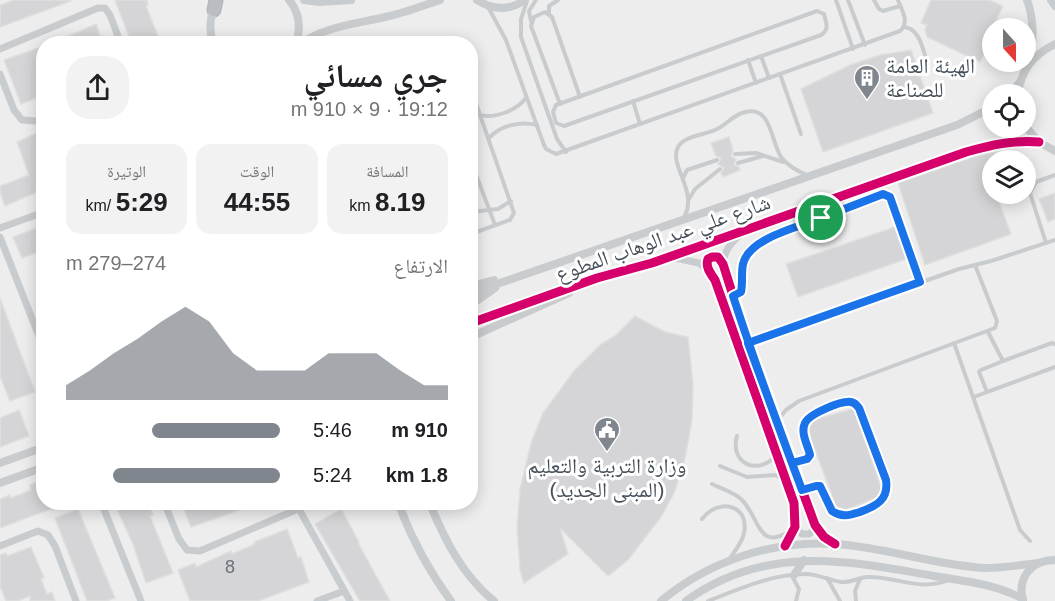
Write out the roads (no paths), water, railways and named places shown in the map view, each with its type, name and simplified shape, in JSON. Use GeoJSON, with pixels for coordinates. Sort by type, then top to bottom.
{"type":"FeatureCollection","features":[{"type":"Feature","properties":{"kind":"street"},"geometry":{"type":"LineString","coordinates":[[289,0],[298,19],[299,36]]}},
{"type":"Feature","properties":{"kind":"street"},"geometry":{"type":"LineString","coordinates":[[304,0],[320,2],[351,0]]}},
{"type":"Feature","properties":{"kind":"street"},"geometry":{"type":"LineString","coordinates":[[313,36],[336,27],[388,16],[440,0]]}},
{"type":"Feature","properties":{"kind":"street"},"geometry":{"type":"LineString","coordinates":[[477,0],[488,6],[509,8],[526,0]]}},
{"type":"Feature","properties":{"kind":"street"},"geometry":{"type":"LineString","coordinates":[[1027,0],[1030,18]]}},
{"type":"Feature","properties":{"kind":"street"},"geometry":{"type":"LineString","coordinates":[[1051,0],[1055,6]]}},
{"type":"Feature","properties":{"kind":"street"},"geometry":{"type":"LineString","coordinates":[[210,36],[210,22],[216,3]]}},
{"type":"Feature","properties":{"kind":"street"},"geometry":{"type":"LineString","coordinates":[[0,49],[98,8],[105,8],[110,15],[118,36]]}},
{"type":"Feature","properties":{"kind":"street"},"geometry":{"type":"LineString","coordinates":[[1036,57],[1055,45]]}},
{"type":"Feature","properties":{"kind":"street"},"geometry":{"type":"LineString","coordinates":[[1019,82],[1024,72]]}},
{"type":"Feature","properties":{"kind":"street"},"geometry":{"type":"LineString","coordinates":[[0,74],[14,111],[22,120],[36,121]]}},
{"type":"Feature","properties":{"kind":"street","name":"شارع علي عبد الوهاب المطوع"},"geometry":{"type":"LineString","coordinates":[[478,292],[957,125],[982,112]]}},
{"type":"Feature","properties":{"kind":"street"},"geometry":{"type":"LineString","coordinates":[[1035,138],[1055,151]]}},
{"type":"Feature","properties":{"kind":"street","name":"شارع علي عبد الوهاب المطوع"},"geometry":{"type":"LineString","coordinates":[[478,320],[597,278],[668,257],[966,152],[998,142],[1022,140],[1038,142]]}},
{"type":"Feature","properties":{"kind":"street"},"geometry":{"type":"LineString","coordinates":[[0,228],[36,215]]}},
{"type":"Feature","properties":{"kind":"street"},"geometry":{"type":"LineString","coordinates":[[745,230],[728,247],[723,256],[723,264],[748,343],[815,525],[824,537],[835,544]]}},
{"type":"Feature","properties":{"kind":"street"},"geometry":{"type":"LineString","coordinates":[[0,237],[36,329]]}},
{"type":"Feature","properties":{"kind":"street"},"geometry":{"type":"LineString","coordinates":[[478,284],[581,255]]}},
{"type":"Feature","properties":{"kind":"street"},"geometry":{"type":"LineString","coordinates":[[668,257],[699,263],[715,280],[794,503],[795,527],[785,546]]}},
{"type":"Feature","properties":{"kind":"street"},"geometry":{"type":"LineString","coordinates":[[709,271],[707,262],[712,257],[718,257],[723,264]]}},
{"type":"Feature","properties":{"kind":"street"},"geometry":{"type":"LineString","coordinates":[[478,334],[581,288],[597,278]]}},
{"type":"Feature","properties":{"kind":"street"},"geometry":{"type":"LineString","coordinates":[[478,300],[500,284]]}},
{"type":"Feature","properties":{"kind":"street"},"geometry":{"type":"LineString","coordinates":[[0,463],[36,450]]}},
{"type":"Feature","properties":{"kind":"street"},"geometry":{"type":"LineString","coordinates":[[0,483],[36,470]]}},
{"type":"Feature","properties":{"kind":"street"},"geometry":{"type":"LineString","coordinates":[[104,510],[141,601]]}},
{"type":"Feature","properties":{"kind":"street"},"geometry":{"type":"LineString","coordinates":[[167,510],[179,539],[187,550],[200,551],[287,510]]}},
{"type":"Feature","properties":{"kind":"street"},"geometry":{"type":"LineString","coordinates":[[298,510],[350,601]]}},
{"type":"Feature","properties":{"kind":"street"},"geometry":{"type":"LineString","coordinates":[[400,510],[434,577],[451,601]]}},
{"type":"Feature","properties":{"kind":"street"},"geometry":{"type":"LineString","coordinates":[[432,510],[458,562],[477,587],[494,601]]}},
{"type":"Feature","properties":{"kind":"street"},"geometry":{"type":"LineString","coordinates":[[795,527],[802,534],[809,534],[814,530],[815,525]]}},
{"type":"Feature","properties":{"kind":"street"},"geometry":{"type":"LineString","coordinates":[[0,546],[38,531],[48,535],[55,546],[76,601]]}},
{"type":"Feature","properties":{"kind":"street"},"geometry":{"type":"LineString","coordinates":[[661,601],[686,583],[727,561],[765,549],[785,546],[835,544],[967,566],[1005,567],[1055,560]]}},
{"type":"Feature","properties":{"kind":"street"},"geometry":{"type":"LineString","coordinates":[[686,601],[734,575],[761,567],[804,560],[872,564],[998,588],[1023,600]]}},
{"type":"Feature","properties":{"kind":"street"},"geometry":{"type":"LineString","coordinates":[[793,575],[804,560]]}},
{"type":"Feature","properties":{"kind":"street"},"geometry":{"type":"LineString","coordinates":[[1023,600],[1021,591],[1026,574],[1039,563]]}},
{"type":"Feature","properties":{"kind":"street"},"geometry":{"type":"LineString","coordinates":[[316,601],[344,591]]}},
{"type":"Feature","properties":{"kind":"lane"},"geometry":{"type":"LineString","coordinates":[[526,0],[520,28],[523,46],[557,140],[566,152]]}},
{"type":"Feature","properties":{"kind":"lane"},"geometry":{"type":"LineString","coordinates":[[536,0],[529,11],[531,26],[560,104]]}},
{"type":"Feature","properties":{"kind":"lane"},"geometry":{"type":"LineString","coordinates":[[558,0],[549,6],[549,14],[580,97]]}},
{"type":"Feature","properties":{"kind":"lane"},"geometry":{"type":"LineString","coordinates":[[836,0],[853,49]]}},
{"type":"Feature","properties":{"kind":"lane"},"geometry":{"type":"LineString","coordinates":[[848,0],[865,45]]}},
{"type":"Feature","properties":{"kind":"lane"},"geometry":{"type":"LineString","coordinates":[[874,0],[879,9],[883,11],[900,6]]}},
{"type":"Feature","properties":{"kind":"lane"},"geometry":{"type":"LineString","coordinates":[[488,6],[506,40],[546,149],[556,154],[900,31],[904,27],[905,20],[898,0]]}},
{"type":"Feature","properties":{"kind":"lane"},"geometry":{"type":"LineString","coordinates":[[817,11],[824,14],[827,26],[825,32],[761,56],[564,126],[556,123],[553,112],[554,108],[560,104],[817,11]]}},
{"type":"Feature","properties":{"kind":"lane"},"geometry":{"type":"LineString","coordinates":[[531,21],[545,12],[549,14]]}},
{"type":"Feature","properties":{"kind":"lane"},"geometry":{"type":"LineString","coordinates":[[904,27],[912,28],[916,33],[928,64]]}},
{"type":"Feature","properties":{"kind":"lane"},"geometry":{"type":"LineString","coordinates":[[761,56],[769,78]]}},
{"type":"Feature","properties":{"kind":"lane"},"geometry":{"type":"LineString","coordinates":[[747,60],[756,83]]}},
{"type":"Feature","properties":{"kind":"lane"},"geometry":{"type":"LineString","coordinates":[[780,74],[801,134]]}},
{"type":"Feature","properties":{"kind":"lane"},"geometry":{"type":"LineString","coordinates":[[480,115],[495,115],[513,109],[526,97]]}},
{"type":"Feature","properties":{"kind":"lane"},"geometry":{"type":"LineString","coordinates":[[633,101],[640,124]]}},
{"type":"Feature","properties":{"kind":"lane"},"geometry":{"type":"LineString","coordinates":[[478,108],[514,213],[512,218],[478,231]]}},
{"type":"Feature","properties":{"kind":"lane"},"geometry":{"type":"LineString","coordinates":[[689,200],[676,157],[680,145],[687,140],[716,130],[737,115],[749,111],[759,113],[767,120],[779,153],[787,164]]}},
{"type":"Feature","properties":{"kind":"lane"},"geometry":{"type":"LineString","coordinates":[[489,139],[500,129],[515,124],[537,125]]}},
{"type":"Feature","properties":{"kind":"lane"},"geometry":{"type":"LineString","coordinates":[[735,154],[767,155],[811,176]]}},
{"type":"Feature","properties":{"kind":"lane"},"geometry":{"type":"LineString","coordinates":[[738,163],[767,155]]}},
{"type":"Feature","properties":{"kind":"lane"},"geometry":{"type":"LineString","coordinates":[[682,178],[687,170],[717,160]]}},
{"type":"Feature","properties":{"kind":"lane"},"geometry":{"type":"LineString","coordinates":[[680,221],[687,212],[689,200],[695,189],[720,169]]}},
{"type":"Feature","properties":{"kind":"lane"},"geometry":{"type":"LineString","coordinates":[[1046,243],[1030,193],[1036,182],[1055,175]]}},
{"type":"Feature","properties":{"kind":"lane"},"geometry":{"type":"LineString","coordinates":[[478,179],[495,225]]}},
{"type":"Feature","properties":{"kind":"lane"},"geometry":{"type":"LineString","coordinates":[[733,296],[741,292],[743,264],[749,252],[759,243],[883,194],[890,197],[893,203],[920,282]]}},
{"type":"Feature","properties":{"kind":"lane"},"geometry":{"type":"LineString","coordinates":[[478,212],[502,208],[511,201]]}},
{"type":"Feature","properties":{"kind":"lane"},"geometry":{"type":"LineString","coordinates":[[748,343],[920,282],[1055,240]]}},
{"type":"Feature","properties":{"kind":"lane"},"geometry":{"type":"LineString","coordinates":[[776,422],[786,410],[799,401],[995,328],[997,321],[975,265]]}},
{"type":"Feature","properties":{"kind":"lane"},"geometry":{"type":"LineString","coordinates":[[988,332],[1003,361]]}},
{"type":"Feature","properties":{"kind":"lane"},"geometry":{"type":"LineString","coordinates":[[954,343],[1020,530],[1030,541]]}},
{"type":"Feature","properties":{"kind":"lane"},"geometry":{"type":"LineString","coordinates":[[987,392],[979,372],[981,370],[1052,343],[1055,344]]}},
{"type":"Feature","properties":{"kind":"lane"},"geometry":{"type":"LineString","coordinates":[[974,397],[1055,367]]}},
{"type":"Feature","properties":{"kind":"lane"},"geometry":{"type":"LineString","coordinates":[[792,463],[807,459],[810,455],[803,433],[804,424],[809,417],[845,402],[853,403],[859,408],[886,480],[884,498],[876,506],[840,516],[829,507],[820,486],[802,490]]}},
{"type":"Feature","properties":{"kind":"lane"},"geometry":{"type":"LineString","coordinates":[[737,436],[736,451],[748,465],[762,466],[770,462],[777,453]]}},
{"type":"Feature","properties":{"kind":"lane"},"geometry":{"type":"LineString","coordinates":[[720,466],[747,477],[775,475],[787,480]]}},
{"type":"Feature","properties":{"kind":"lane"},"geometry":{"type":"LineString","coordinates":[[712,484],[741,499],[761,533],[772,538],[782,536],[795,527]]}},
{"type":"Feature","properties":{"kind":"lane"},"geometry":{"type":"LineString","coordinates":[[702,519],[713,508],[728,505],[736,509],[742,517],[745,532],[736,550],[727,561]]}},
{"type":"Feature","properties":{"kind":"lane"},"geometry":{"type":"LineString","coordinates":[[709,601],[748,586],[793,575],[808,574],[841,582],[872,577],[918,585],[935,584],[952,579]]}},
{"type":"Feature","properties":{"kind":"lane"},"geometry":{"type":"LineString","coordinates":[[793,575],[799,589],[796,601]]}},
{"type":"Feature","properties":{"kind":"lane"},"geometry":{"type":"LineString","coordinates":[[827,577],[840,601]]}},
{"type":"Feature","properties":{"kind":"lane"},"geometry":{"type":"LineString","coordinates":[[856,601],[855,591],[860,579]]}},
{"type":"Feature","properties":{"kind":"place","name":"الهيئة العامة للصناعة"},"geometry":{"type":"Point","coordinates":[867,101]}},
{"type":"Feature","properties":{"kind":"place","name":"وزارة التربية والتعليم (المبنى الجديد)"},"geometry":{"type":"Point","coordinates":[607,453]}}]}
